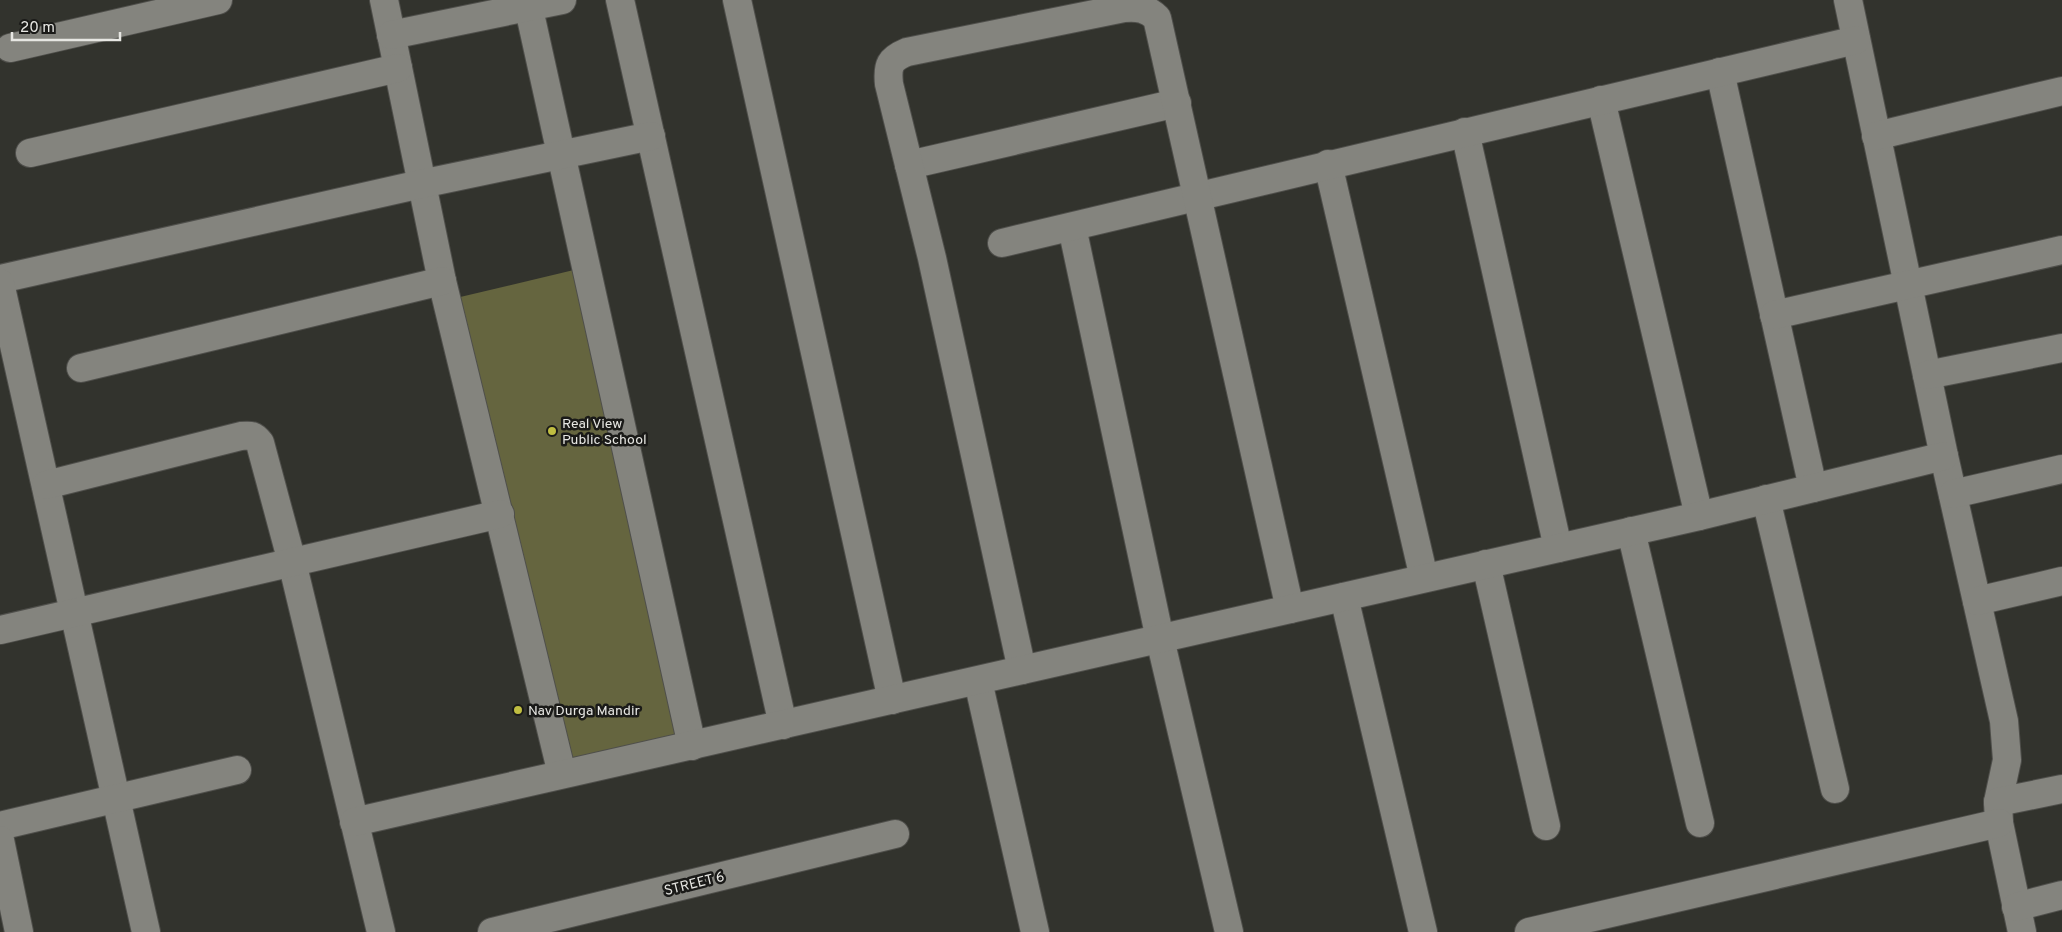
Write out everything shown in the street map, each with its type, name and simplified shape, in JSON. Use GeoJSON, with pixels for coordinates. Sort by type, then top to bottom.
{"type":"FeatureCollection","features":[{"type":"Feature","properties":{"kind":"street"},"geometry":{"type":"LineString","coordinates":[[10,48],[218,0]]}},
{"type":"Feature","properties":{"kind":"street"},"geometry":{"type":"LineString","coordinates":[[384,0],[420,184],[442,281],[562,774]]}},
{"type":"Feature","properties":{"kind":"street"},"geometry":{"type":"LineString","coordinates":[[391,34],[528,3],[562,0]]}},
{"type":"Feature","properties":{"kind":"street"},"geometry":{"type":"LineString","coordinates":[[620,0],[783,725]]}},
{"type":"Feature","properties":{"kind":"street"},"geometry":{"type":"LineString","coordinates":[[737,0],[892,700]]}},
{"type":"Feature","properties":{"kind":"street"},"geometry":{"type":"LineString","coordinates":[[1848,0],[1944,456],[2004,721],[2007,760],[1998,813],[2019,919],[2062,895]]}},
{"type":"Feature","properties":{"kind":"street"},"geometry":{"type":"LineString","coordinates":[[528,3],[692,746]]}},
{"type":"Feature","properties":{"kind":"street"},"geometry":{"type":"LineString","coordinates":[[1022,670],[932,258],[889,84],[887,69],[893,58],[907,52],[1138,7],[1151,12],[1157,18],[1290,609]]}},
{"type":"Feature","properties":{"kind":"street"},"geometry":{"type":"LineString","coordinates":[[1002,243],[1856,40]]}},
{"type":"Feature","properties":{"kind":"street"},"geometry":{"type":"LineString","coordinates":[[30,153],[398,68]]}},
{"type":"Feature","properties":{"kind":"street"},"geometry":{"type":"LineString","coordinates":[[1720,72],[1812,488]]}},
{"type":"Feature","properties":{"kind":"street"},"geometry":{"type":"LineString","coordinates":[[1876,136],[2062,91]]}},
{"type":"Feature","properties":{"kind":"street"},"geometry":{"type":"LineString","coordinates":[[1601,100],[1699,516]]}},
{"type":"Feature","properties":{"kind":"street"},"geometry":{"type":"LineString","coordinates":[[909,165],[1177,103]]}},
{"type":"Feature","properties":{"kind":"street"},"geometry":{"type":"LineString","coordinates":[[1464,132],[1558,548]]}},
{"type":"Feature","properties":{"kind":"street"},"geometry":{"type":"LineString","coordinates":[[0,279],[420,184],[651,136]]}},
{"type":"Feature","properties":{"kind":"street"},"geometry":{"type":"LineString","coordinates":[[1328,164],[1424,578]]}},
{"type":"Feature","properties":{"kind":"street"},"geometry":{"type":"LineString","coordinates":[[1072,227],[1160,639],[1229,932]]}},
{"type":"Feature","properties":{"kind":"street"},"geometry":{"type":"LineString","coordinates":[[1774,315],[2062,250]]}},
{"type":"Feature","properties":{"kind":"street"},"geometry":{"type":"LineString","coordinates":[[81,368],[442,281]]}},
{"type":"Feature","properties":{"kind":"street"},"geometry":{"type":"LineString","coordinates":[[0,284],[146,932]]}},
{"type":"Feature","properties":{"kind":"street"},"geometry":{"type":"LineString","coordinates":[[1927,375],[2062,348]]}},
{"type":"Feature","properties":{"kind":"street"},"geometry":{"type":"LineString","coordinates":[[46,485],[251,435],[260,443],[292,562],[381,932]]}},
{"type":"Feature","properties":{"kind":"street"},"geometry":{"type":"LineString","coordinates":[[354,822],[1699,516],[1944,456]]}},
{"type":"Feature","properties":{"kind":"street"},"geometry":{"type":"LineString","coordinates":[[1953,494],[2062,469]]}},
{"type":"Feature","properties":{"kind":"street"},"geometry":{"type":"LineString","coordinates":[[1766,499],[1835,789]]}},
{"type":"Feature","properties":{"kind":"street"},"geometry":{"type":"LineString","coordinates":[[0,630],[500,514]]}},
{"type":"Feature","properties":{"kind":"street"},"geometry":{"type":"LineString","coordinates":[[1630,531],[1700,823]]}},
{"type":"Feature","properties":{"kind":"street"},"geometry":{"type":"LineString","coordinates":[[1486,564],[1546,826]]}},
{"type":"Feature","properties":{"kind":"street"},"geometry":{"type":"LineString","coordinates":[[1977,602],[2062,582]]}},
{"type":"Feature","properties":{"kind":"street"},"geometry":{"type":"LineString","coordinates":[[1344,597],[1423,932]]}},
{"type":"Feature","properties":{"kind":"street"},"geometry":{"type":"LineString","coordinates":[[978,680],[1035,932]]}},
{"type":"Feature","properties":{"kind":"street"},"geometry":{"type":"LineString","coordinates":[[0,826],[237,770]]}},
{"type":"Feature","properties":{"kind":"street"},"geometry":{"type":"LineString","coordinates":[[1529,932],[1571,927],[1998,813],[2062,789]]}},
{"type":"Feature","properties":{"kind":"street","name":"STREET 6"},"geometry":{"type":"LineString","coordinates":[[492,932],[896,834]]}},
{"type":"Feature","properties":{"kind":"street"},"geometry":{"type":"LineString","coordinates":[[0,840],[19,932]]}},
{"type":"Feature","properties":{"kind":"building","name":"Real View Public School"},"geometry":{"type":"Polygon","coordinates":[[[578,269],[684,740],[567,765],[456,298],[578,269]]]}},
{"type":"Feature","properties":{"kind":"place","name":"Real View Public School"},"geometry":{"type":"Point","coordinates":[552,431]}},
{"type":"Feature","properties":{"kind":"place","name":"Nav Durga Mandir"},"geometry":{"type":"Point","coordinates":[518,710]}}]}
